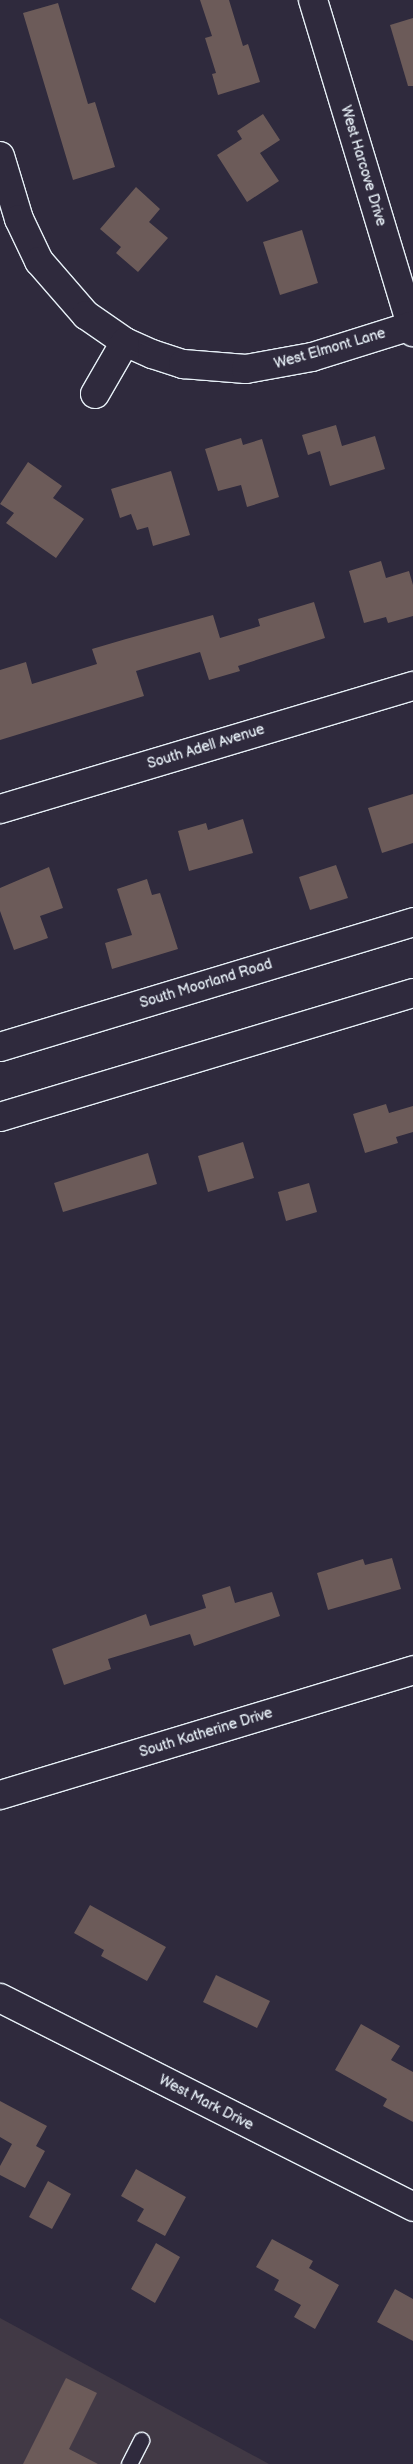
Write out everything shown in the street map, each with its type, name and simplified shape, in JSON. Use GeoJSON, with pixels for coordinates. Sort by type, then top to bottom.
{"type":"FeatureCollection","features":[{"type":"Feature","properties":{"kind":"street","name":"West Harcove Drive"},"geometry":{"type":"LineString","coordinates":[[313,0],[412,329]]}},
{"type":"Feature","properties":{"kind":"street","name":"West Elmont Lane"},"geometry":{"type":"LineString","coordinates":[[0,156],[19,218],[39,261],[86,315],[125,342],[183,364],[246,369],[312,357],[412,329]]}},
{"type":"Feature","properties":{"kind":"street"},"geometry":{"type":"LineString","coordinates":[[95,394],[125,342]]}},
{"type":"Feature","properties":{"kind":"street","name":"South Adell Avenue"},"geometry":{"type":"LineString","coordinates":[[0,809],[413,686]]}},
{"type":"Feature","properties":{"kind":"street","name":"South Moorland Road"},"geometry":{"type":"LineString","coordinates":[[0,1047],[413,922]]}},
{"type":"Feature","properties":{"kind":"street"},"geometry":{"type":"LineString","coordinates":[[0,1117],[413,993]]}},
{"type":"Feature","properties":{"kind":"street","name":"South Katherine Drive"},"geometry":{"type":"LineString","coordinates":[[0,1795],[413,1670]]}},
{"type":"Feature","properties":{"kind":"street","name":"West Mark Drive"},"geometry":{"type":"LineString","coordinates":[[0,1998],[413,2207]]}},
{"type":"Feature","properties":{"kind":"lane"},"geometry":{"type":"LineString","coordinates":[[129,2464],[141,2440]]}},
{"type":"Feature","properties":{"kind":"shaded area"},"geometry":{"type":"Polygon","coordinates":[[[0,2318],[269,2464],[0,2464],[0,2318]]]}},
{"type":"Feature","properties":{"kind":"building"},"geometry":{"type":"Polygon","coordinates":[[[200,0],[229,0],[243,46],[248,44],[260,82],[218,95],[212,74],[216,73],[205,38],[212,36],[200,0]]]}},
{"type":"Feature","properties":{"kind":"building"},"geometry":{"type":"Polygon","coordinates":[[[58,3],[88,104],[95,102],[115,167],[73,180],[23,13],[58,3]]]}},
{"type":"Feature","properties":{"kind":"building"},"geometry":{"type":"Polygon","coordinates":[[[413,18],[413,86],[408,86],[390,25],[413,18]]]}},
{"type":"Feature","properties":{"kind":"building"},"geometry":{"type":"Polygon","coordinates":[[[263,114],[280,140],[260,153],[279,181],[247,202],[217,155],[242,139],[237,131],[263,114]]]}},
{"type":"Feature","properties":{"kind":"building"},"geometry":{"type":"Polygon","coordinates":[[[136,187],[160,209],[149,222],[168,238],[138,272],[116,253],[121,247],[100,229],[136,187]]]}},
{"type":"Feature","properties":{"kind":"building"},"geometry":{"type":"Polygon","coordinates":[[[302,230],[318,283],[280,295],[263,242],[302,230]]]}},
{"type":"Feature","properties":{"kind":"building"},"geometry":{"type":"Polygon","coordinates":[[[336,425],[342,446],[375,436],[385,469],[330,486],[320,451],[308,455],[302,435],[336,425]]]}},
{"type":"Feature","properties":{"kind":"building"},"geometry":{"type":"Polygon","coordinates":[[[241,438],[243,445],[262,439],[279,497],[247,507],[241,485],[218,491],[205,449],[241,438]]]}},
{"type":"Feature","properties":{"kind":"building"},"geometry":{"type":"Polygon","coordinates":[[[28,462],[62,486],[53,498],[84,519],[56,558],[6,523],[14,513],[0,504],[28,462]]]}},
{"type":"Feature","properties":{"kind":"building"},"geometry":{"type":"Polygon","coordinates":[[[171,471],[190,535],[153,546],[148,527],[137,530],[131,514],[120,518],[111,489],[171,471]]]}},
{"type":"Feature","properties":{"kind":"building"},"geometry":{"type":"Polygon","coordinates":[[[381,561],[386,578],[409,571],[413,585],[413,616],[388,623],[386,617],[364,623],[349,571],[381,561]]]}},
{"type":"Feature","properties":{"kind":"building"},"geometry":{"type":"Polygon","coordinates":[[[314,602],[325,638],[238,666],[240,671],[209,680],[200,652],[136,671],[144,696],[0,740],[0,670],[26,662],[32,684],[97,664],[92,649],[126,639],[213,615],[220,638],[260,626],[258,619],[314,602]]]}},
{"type":"Feature","properties":{"kind":"building"},"geometry":{"type":"Polygon","coordinates":[[[413,794],[413,843],[382,853],[368,808],[413,794]]]}},
{"type":"Feature","properties":{"kind":"building"},"geometry":{"type":"Polygon","coordinates":[[[243,819],[253,853],[189,871],[178,831],[206,823],[208,830],[243,819]]]}},
{"type":"Feature","properties":{"kind":"building"},"geometry":{"type":"Polygon","coordinates":[[[336,865],[348,898],[310,910],[299,877],[336,865]]]}},
{"type":"Feature","properties":{"kind":"building"},"geometry":{"type":"Polygon","coordinates":[[[49,867],[63,908],[40,916],[48,938],[14,950],[0,911],[0,888],[49,867]]]}},
{"type":"Feature","properties":{"kind":"building"},"geometry":{"type":"Polygon","coordinates":[[[147,879],[152,895],[160,893],[178,949],[112,969],[105,943],[132,935],[117,889],[147,879]]]}},
{"type":"Feature","properties":{"kind":"building"},"geometry":{"type":"Polygon","coordinates":[[[386,1104],[389,1113],[413,1106],[413,1132],[396,1137],[398,1143],[365,1153],[353,1114],[386,1104]]]}},
{"type":"Feature","properties":{"kind":"building"},"geometry":{"type":"Polygon","coordinates":[[[243,1142],[254,1178],[208,1192],[198,1156],[243,1142]]]}},
{"type":"Feature","properties":{"kind":"building"},"geometry":{"type":"Polygon","coordinates":[[[148,1153],[157,1184],[63,1212],[54,1183],[148,1153]]]}},
{"type":"Feature","properties":{"kind":"building"},"geometry":{"type":"Polygon","coordinates":[[[309,1183],[317,1212],[286,1221],[278,1192],[309,1183]]]}},
{"type":"Feature","properties":{"kind":"building"},"geometry":{"type":"Polygon","coordinates":[[[392,1558],[401,1589],[328,1610],[317,1573],[363,1559],[365,1565],[392,1558]]]}},
{"type":"Feature","properties":{"kind":"building"},"geometry":{"type":"Polygon","coordinates":[[[230,1586],[235,1603],[272,1592],[280,1616],[194,1646],[190,1634],[108,1659],[111,1669],[64,1685],[52,1649],[146,1614],[150,1626],[206,1608],[202,1595],[230,1586]]]}},
{"type":"Feature","properties":{"kind":"building"},"geometry":{"type":"Polygon","coordinates":[[[90,1905],[166,1947],[147,1981],[101,1956],[104,1950],[74,1933],[90,1905]]]}},
{"type":"Feature","properties":{"kind":"building"},"geometry":{"type":"Polygon","coordinates":[[[216,1975],[270,2001],[257,2028],[203,2002],[216,1975]]]}},
{"type":"Feature","properties":{"kind":"building"},"geometry":{"type":"Polygon","coordinates":[[[361,2024],[400,2046],[391,2060],[413,2072],[413,2122],[383,2106],[387,2099],[335,2070],[361,2024]]]}},
{"type":"Feature","properties":{"kind":"building"},"geometry":{"type":"Polygon","coordinates":[[[0,2101],[47,2126],[36,2146],[45,2151],[25,2188],[0,2175],[0,2166],[12,2144],[0,2137],[0,2101]]]}},
{"type":"Feature","properties":{"kind":"building"},"geometry":{"type":"Polygon","coordinates":[[[136,2169],[186,2197],[165,2236],[137,2221],[144,2209],[121,2196],[136,2169]]]}},
{"type":"Feature","properties":{"kind":"building"},"geometry":{"type":"Polygon","coordinates":[[[48,2181],[71,2194],[52,2229],[29,2217],[48,2181]]]}},
{"type":"Feature","properties":{"kind":"building"},"geometry":{"type":"Polygon","coordinates":[[[272,2239],[313,2261],[309,2268],[339,2285],[315,2329],[294,2317],[301,2305],[274,2290],[279,2280],[256,2267],[272,2239]]]}},
{"type":"Feature","properties":{"kind":"building"},"geometry":{"type":"Polygon","coordinates":[[[156,2243],[180,2257],[155,2303],[131,2289],[156,2243]]]}},
{"type":"Feature","properties":{"kind":"building"},"geometry":{"type":"Polygon","coordinates":[[[395,2289],[413,2299],[413,2341],[377,2322],[395,2289]]]}},
{"type":"Feature","properties":{"kind":"building"},"geometry":{"type":"Polygon","coordinates":[[[66,2378],[97,2393],[69,2449],[98,2464],[23,2464],[66,2378]]]}}]}
